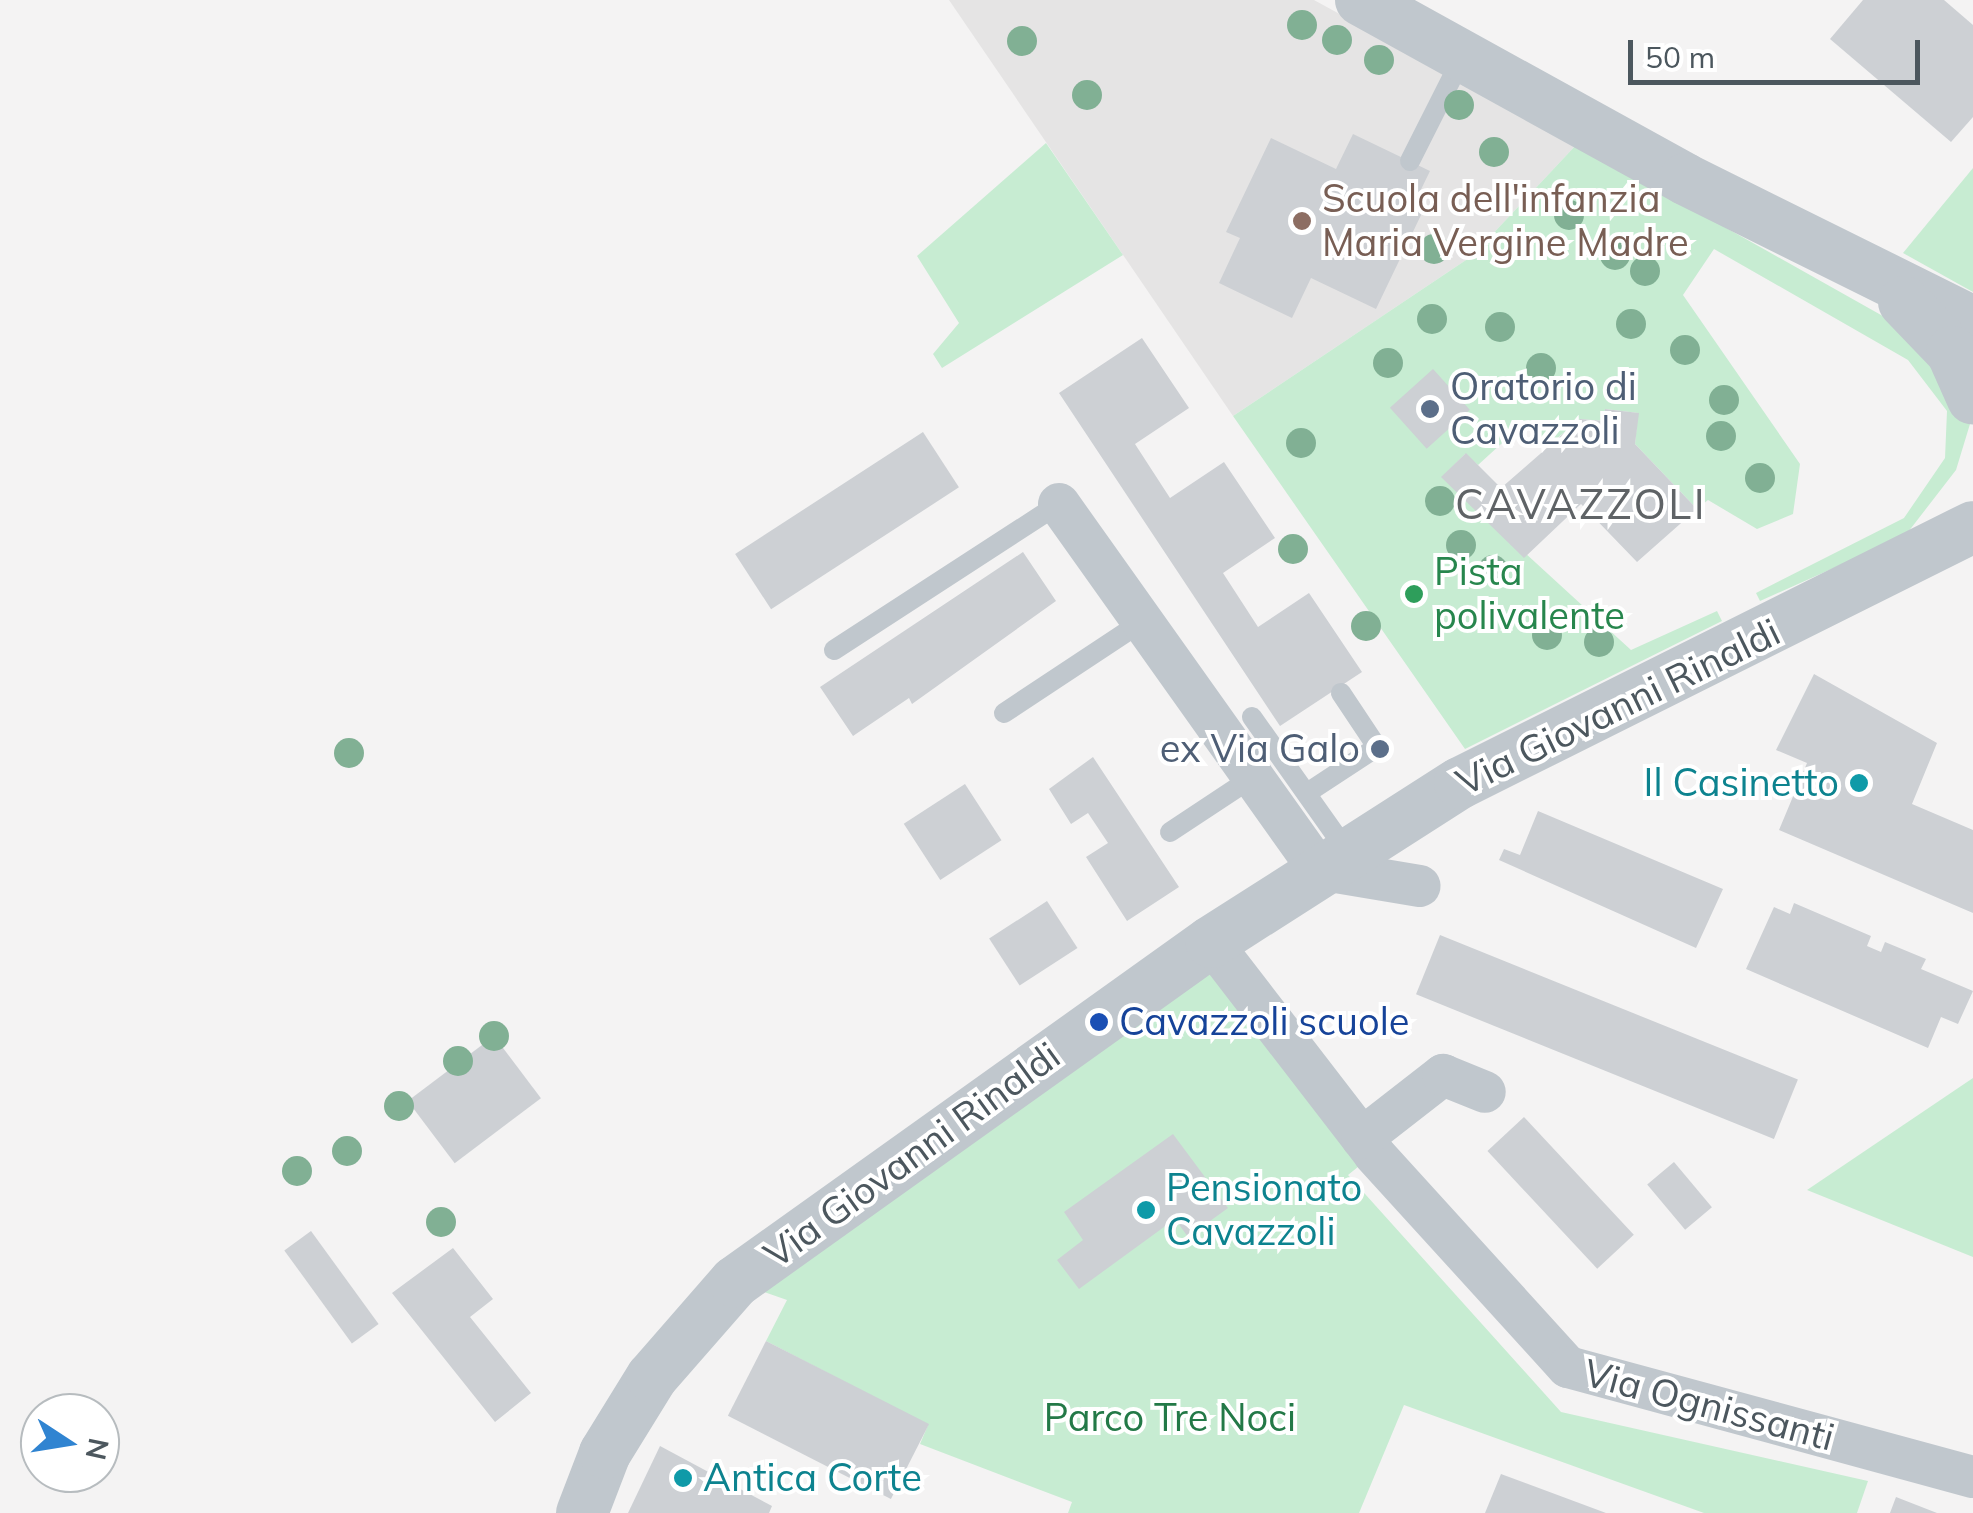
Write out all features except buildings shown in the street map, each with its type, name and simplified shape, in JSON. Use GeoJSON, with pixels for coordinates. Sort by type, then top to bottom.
{"type":"FeatureCollection","features":[{"type":"Feature","properties":{"kind":"street"},"geometry":{"type":"LineString","coordinates":[[1361,0],[1881,280],[1973,322]]}},
{"type":"Feature","properties":{"kind":"street"},"geometry":{"type":"LineString","coordinates":[[1881,280],[1952,352],[1973,399]]}},
{"type":"Feature","properties":{"kind":"street","name":"Via Giovanni Rinaldi"},"geometry":{"type":"LineString","coordinates":[[1922,555],[1973,487]]}},
{"type":"Feature","properties":{"kind":"street"},"geometry":{"type":"LineString","coordinates":[[1059,504],[1253,777],[1333,860],[1420,886]]}},
{"type":"Feature","properties":{"kind":"street","name":"Via Giovanni Rinaldi"},"geometry":{"type":"LineString","coordinates":[[582,1513],[605,1453],[652,1377],[735,1282],[1211,942],[1333,860],[1460,783],[1973,527]]}},
{"type":"Feature","properties":{"kind":"street","name":"Via Ognissanti"},"geometry":{"type":"LineString","coordinates":[[1211,942],[1362,1138],[1568,1367],[1973,1477]]}},
{"type":"Feature","properties":{"kind":"street"},"geometry":{"type":"LineString","coordinates":[[1362,1138],[1443,1075],[1485,1092]]}},
{"type":"Feature","properties":{"kind":"lane"},"geometry":{"type":"LineString","coordinates":[[1410,161],[1463,57]]}},
{"type":"Feature","properties":{"kind":"lane"},"geometry":{"type":"LineString","coordinates":[[834,650],[1059,504]]}},
{"type":"Feature","properties":{"kind":"lane"},"geometry":{"type":"LineString","coordinates":[[1004,713],[1143,622]]}},
{"type":"Feature","properties":{"kind":"lane"},"geometry":{"type":"LineString","coordinates":[[1307,794],[1377,747],[1341,693]]}},
{"type":"Feature","properties":{"kind":"lane"},"geometry":{"type":"LineString","coordinates":[[1252,717],[1307,794],[1333,860]]}},
{"type":"Feature","properties":{"kind":"lane"},"geometry":{"type":"LineString","coordinates":[[1170,832],[1253,777]]}},
{"type":"Feature","properties":{"kind":"shaded area","name":"Scuola dell'infanzia Maria Vergine Madre"},"geometry":{"type":"Polygon","coordinates":[[[949,0],[1314,0],[1577,144],[1472,256],[1233,416],[949,0]]]}},
{"type":"Feature","properties":{"kind":"green space"},"geometry":{"type":"Polygon","coordinates":[[[1046,143],[1123,255],[942,368],[933,354],[959,323],[917,256],[1046,143]]]}},
{"type":"Feature","properties":{"kind":"green space"},"geometry":{"type":"Polygon","coordinates":[[[1577,144],[1881,315],[1933,354],[1970,424],[1956,470],[1905,536],[1760,601],[1756,593],[1904,518],[1945,458],[1947,411],[1908,360],[1714,249],[1683,295],[1800,464],[1793,514],[1757,529],[1708,500],[1697,509],[1635,444],[1638,413],[1605,409],[1604,421],[1580,419],[1548,446],[1524,423],[1478,465],[1465,454],[1442,477],[1631,650],[1717,611],[1722,621],[1465,749],[1233,416],[1472,256],[1577,144]]]}},
{"type":"Feature","properties":{"kind":"green space"},"geometry":{"type":"Polygon","coordinates":[[[1973,168],[1973,292],[1903,253],[1973,168]]]}},
{"type":"Feature","properties":{"kind":"green space","name":"Parco Tre Noci"},"geometry":{"type":"Polygon","coordinates":[[[1211,942],[1374,1154],[1348,1175],[1561,1412],[1868,1481],[1857,1513],[1704,1513],[1404,1405],[1359,1513],[1068,1513],[1072,1502],[920,1444],[928,1425],[766,1341],[787,1300],[735,1282],[1211,942]]]}},
{"type":"Feature","properties":{"kind":"green space"},"geometry":{"type":"Polygon","coordinates":[[[1973,1078],[1973,1257],[1807,1190],[1973,1078]]]}},
{"type":"Feature","properties":{"kind":"place","name":"Scuola dell'infanzia Maria Vergine Madre"},"geometry":{"type":"Point","coordinates":[1302,221]}},
{"type":"Feature","properties":{"kind":"place","name":"Oratorio di Cavazzoli"},"geometry":{"type":"Point","coordinates":[1430,409]}},
{"type":"Feature","properties":{"kind":"place","name":"Pista polivalente"},"geometry":{"type":"Point","coordinates":[1414,594]}},
{"type":"Feature","properties":{"kind":"place","name":"ex Via Galo"},"geometry":{"type":"Point","coordinates":[1380,749]}},
{"type":"Feature","properties":{"kind":"place","name":"Il Casinetto"},"geometry":{"type":"Point","coordinates":[1859,783]}},
{"type":"Feature","properties":{"kind":"place","name":"Cavazzoli scuole"},"geometry":{"type":"Point","coordinates":[1099,1022]}},
{"type":"Feature","properties":{"kind":"place","name":"Pensionato Cavazzoli"},"geometry":{"type":"Point","coordinates":[1146,1210]}},
{"type":"Feature","properties":{"kind":"place","name":"Antica Corte"},"geometry":{"type":"Point","coordinates":[683,1478]}},
{"type":"Feature","properties":{"kind":"district","name":"CAVAZZOLI"},"geometry":{"type":"Point","coordinates":[1581,504]}}]}
